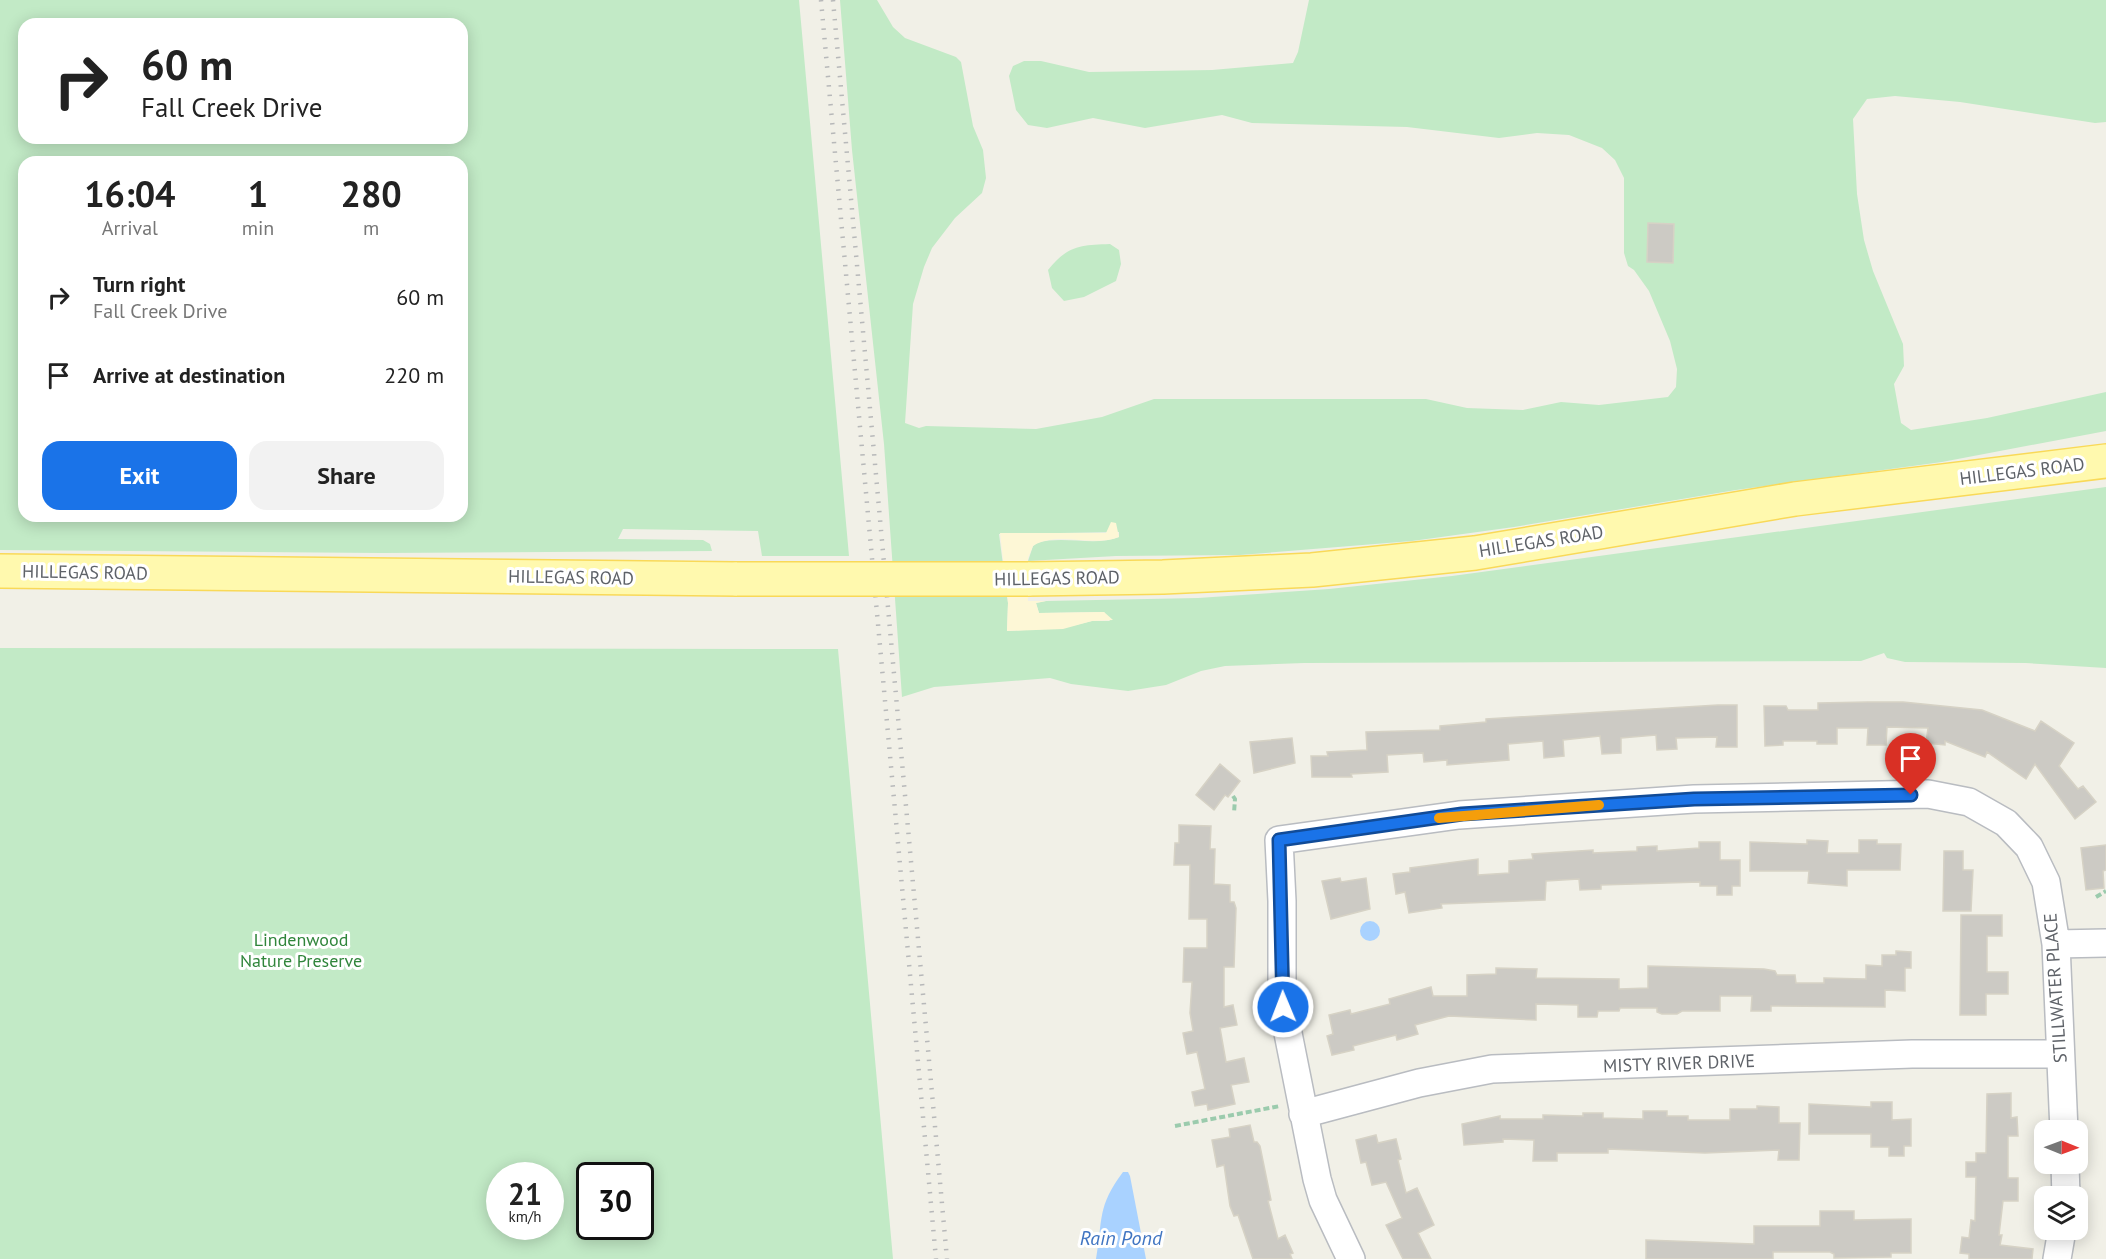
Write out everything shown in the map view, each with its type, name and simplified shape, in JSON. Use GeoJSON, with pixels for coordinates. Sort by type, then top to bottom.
{"type":"FeatureCollection","features":[{"type":"Feature","properties":{"kind":"main road","name":"HILLEGAS ROAD"},"geometry":{"type":"LineString","coordinates":[[0,571],[737,579],[1028,579],[1163,577],[1312,570],[1475,553],[1795,499],[2106,461]]}},
{"type":"Feature","properties":{"kind":"street","name":"STILLWATER PLACE"},"geometry":{"type":"LineString","coordinates":[[1296,1109],[1282,1003],[1282,901],[1279,840],[1462,814],[1694,799],[1928,794],[1969,802],[2007,823],[2029,847],[2046,882],[2056,944],[2063,1120]]}},
{"type":"Feature","properties":{"kind":"street"},"geometry":{"type":"LineString","coordinates":[[2056,944],[2106,943]]}},
{"type":"Feature","properties":{"kind":"street","name":"MISTY RIVER DRIVE"},"geometry":{"type":"LineString","coordinates":[[1296,1109],[1492,1069],[1912,1054],[2060,1054]]}},
{"type":"Feature","properties":{"kind":"street"},"geometry":{"type":"LineString","coordinates":[[1296,1109],[1323,1200],[1351,1259]]}},
{"type":"Feature","properties":{"kind":"street"},"geometry":{"type":"LineString","coordinates":[[2057,1259],[2060,1240]]}},
{"type":"Feature","properties":{"kind":"path"},"geometry":{"type":"LineString","coordinates":[[1233,796],[1235,799],[1234,813]]}},
{"type":"Feature","properties":{"kind":"path"},"geometry":{"type":"LineString","coordinates":[[2096,897],[2106,891]]}},
{"type":"Feature","properties":{"kind":"path"},"geometry":{"type":"LineString","coordinates":[[1175,1126],[1296,1109]]}},
{"type":"Feature","properties":{"kind":"green space"},"geometry":{"type":"Polygon","coordinates":[[[0,0],[799,0],[849,556],[762,556],[758,531],[623,529],[618,539],[703,540],[710,544],[712,551],[382,553],[0,550],[0,0]]]}},
{"type":"Feature","properties":{"kind":"green space"},"geometry":{"type":"Polygon","coordinates":[[[840,0],[877,0],[893,27],[905,38],[956,57],[961,62],[973,126],[983,150],[986,178],[982,193],[955,218],[932,248],[913,304],[905,423],[919,428],[926,426],[1036,429],[1102,417],[1154,399],[1426,399],[1467,408],[1523,410],[1561,402],[1599,405],[1668,397],[1676,387],[1677,369],[1670,341],[1649,291],[1634,270],[1628,266],[1624,253],[1624,178],[1615,160],[1602,148],[1569,135],[1537,133],[1499,138],[1407,127],[1252,123],[1222,115],[1145,128],[1093,118],[1047,128],[1028,125],[1016,110],[1009,76],[1013,66],[1024,61],[1041,61],[1089,72],[1212,70],[1293,63],[1298,52],[1309,0],[2106,0],[2106,122],[2095,123],[1960,102],[1895,96],[1867,99],[1853,119],[1857,194],[1864,240],[1873,271],[1903,344],[1904,366],[1894,384],[1901,423],[1911,430],[1987,418],[2106,392],[2106,431],[1942,462],[1736,490],[1514,527],[1412,541],[1240,555],[1116,556],[1028,561],[1033,546],[1037,543],[1058,540],[1110,540],[1119,537],[1119,532],[999,534],[1008,603],[1007,631],[1063,628],[1092,621],[1110,621],[1104,612],[1039,613],[1036,603],[1046,601],[1198,598],[1329,589],[1452,576],[2106,487],[2106,668],[2026,663],[1905,662],[1887,658],[1884,653],[1861,661],[1304,663],[1225,666],[1201,671],[1166,685],[1128,691],[1071,684],[1050,678],[934,687],[902,697],[884,444],[852,150],[840,0]]]}},
{"type":"Feature","properties":{"kind":"green space"},"geometry":{"type":"Polygon","coordinates":[[[1110,244],[1119,250],[1121,264],[1116,281],[1084,297],[1064,301],[1052,288],[1048,270],[1061,256],[1075,248],[1110,244]]]}},
{"type":"Feature","properties":{"kind":"green space","name":"Lindenwood Nature Preserve"},"geometry":{"type":"Polygon","coordinates":[[[0,648],[838,649],[893,1259],[0,1259],[0,648]]]}},
{"type":"Feature","properties":{"kind":"sand"},"geometry":{"type":"Polygon","coordinates":[[[1111,522],[1116,523],[1119,537],[1098,541],[1053,539],[1033,546],[1028,558],[1028,601],[1046,601],[1036,603],[1039,613],[1104,612],[1113,620],[1092,621],[1063,629],[1007,631],[1008,603],[1000,533],[1106,533],[1111,522]]]}},
{"type":"Feature","properties":{"kind":"water"},"geometry":{"type":"Polygon","coordinates":[[[1370,921],[1377,924],[1380,931],[1377,938],[1370,941],[1363,938],[1360,931],[1363,924],[1370,921]]]}},
{"type":"Feature","properties":{"kind":"water","name":"Rain Pond"},"geometry":{"type":"Polygon","coordinates":[[[1123,1172],[1128,1172],[1130,1176],[1146,1259],[1096,1259],[1102,1213],[1109,1195],[1123,1172]]]}},
{"type":"Feature","properties":{"kind":"building"},"geometry":{"type":"Polygon","coordinates":[[[1648,223],[1674,224],[1673,263],[1647,262],[1648,223]]]}},
{"type":"Feature","properties":{"kind":"building"},"geometry":{"type":"Polygon","coordinates":[[[1903,702],[1982,710],[2035,731],[2041,721],[2074,743],[2059,766],[2078,789],[2083,786],[2096,802],[2075,819],[2035,764],[2026,779],[1987,752],[1985,757],[1945,741],[1945,745],[1926,743],[1928,728],[1887,727],[1886,745],[1867,745],[1868,728],[1837,728],[1837,744],[1817,744],[1817,741],[1783,741],[1783,745],[1765,746],[1764,706],[1786,706],[1788,710],[1818,710],[1818,703],[1903,702]]]}},
{"type":"Feature","properties":{"kind":"building"},"geometry":{"type":"Polygon","coordinates":[[[1737,705],[1737,747],[1716,747],[1717,737],[1676,738],[1677,749],[1657,750],[1656,735],[1621,738],[1621,753],[1602,754],[1600,736],[1563,740],[1564,756],[1544,758],[1543,741],[1508,744],[1509,760],[1447,765],[1447,760],[1424,762],[1423,753],[1387,755],[1388,772],[1351,774],[1352,777],[1312,777],[1311,756],[1328,756],[1327,752],[1367,750],[1366,732],[1440,730],[1440,726],[1486,722],[1486,719],[1737,705]]]}},
{"type":"Feature","properties":{"kind":"building"},"geometry":{"type":"Polygon","coordinates":[[[1292,738],[1295,763],[1254,773],[1250,742],[1292,738]]]}},
{"type":"Feature","properties":{"kind":"building"},"geometry":{"type":"Polygon","coordinates":[[[1220,764],[1240,781],[1228,797],[1225,795],[1214,810],[1196,795],[1220,764]]]}},
{"type":"Feature","properties":{"kind":"building"},"geometry":{"type":"Polygon","coordinates":[[[1179,825],[1211,826],[1210,849],[1215,849],[1214,884],[1230,885],[1230,902],[1234,902],[1236,908],[1234,967],[1224,967],[1224,1007],[1233,1005],[1237,1025],[1220,1028],[1226,1062],[1244,1058],[1249,1082],[1231,1085],[1235,1104],[1208,1110],[1207,1104],[1195,1106],[1192,1092],[1205,1089],[1197,1052],[1187,1054],[1183,1033],[1193,1031],[1190,1013],[1192,982],[1183,982],[1184,948],[1207,948],[1207,919],[1189,919],[1190,865],[1174,865],[1175,843],[1179,843],[1179,825]]]}},
{"type":"Feature","properties":{"kind":"building"},"geometry":{"type":"Polygon","coordinates":[[[1807,840],[1828,841],[1827,853],[1859,853],[1859,840],[1877,840],[1877,844],[1901,844],[1900,870],[1847,870],[1847,886],[1808,883],[1809,871],[1750,871],[1750,842],[1807,844],[1807,840]]]}},
{"type":"Feature","properties":{"kind":"building"},"geometry":{"type":"Polygon","coordinates":[[[1699,842],[1720,842],[1720,860],[1740,860],[1740,886],[1732,886],[1732,895],[1717,895],[1717,886],[1700,886],[1700,882],[1601,885],[1601,889],[1580,890],[1579,879],[1546,881],[1545,900],[1441,904],[1442,908],[1409,913],[1405,892],[1396,894],[1393,874],[1410,872],[1410,868],[1478,859],[1478,875],[1509,873],[1509,861],[1533,859],[1532,854],[1593,850],[1593,853],[1637,851],[1637,847],[1657,846],[1657,851],[1699,848],[1699,842]]]}},
{"type":"Feature","properties":{"kind":"building"},"geometry":{"type":"Polygon","coordinates":[[[2106,845],[2104,888],[2086,890],[2081,848],[2106,845]]]}},
{"type":"Feature","properties":{"kind":"building"},"geometry":{"type":"Polygon","coordinates":[[[1944,851],[1963,851],[1963,870],[1973,870],[1971,911],[1943,911],[1944,851]]]}},
{"type":"Feature","properties":{"kind":"building"},"geometry":{"type":"Polygon","coordinates":[[[1340,878],[1341,882],[1366,878],[1370,909],[1331,919],[1322,881],[1340,878]]]}},
{"type":"Feature","properties":{"kind":"building"},"geometry":{"type":"Polygon","coordinates":[[[1961,915],[2002,915],[2002,936],[1987,936],[1987,972],[2008,972],[2008,994],[1986,994],[1986,1015],[1960,1015],[1961,915]]]}},
{"type":"Feature","properties":{"kind":"building"},"geometry":{"type":"Polygon","coordinates":[[[1896,951],[1911,952],[1911,968],[1905,968],[1905,991],[1885,990],[1885,1007],[1771,1006],[1771,1011],[1751,1011],[1752,996],[1720,996],[1720,1011],[1682,1011],[1677,1014],[1662,1014],[1657,1012],[1657,1008],[1620,1008],[1619,1011],[1598,1011],[1597,1017],[1578,1017],[1578,1005],[1536,1004],[1536,1020],[1449,1016],[1415,1025],[1418,1034],[1397,1040],[1396,1035],[1353,1046],[1354,1050],[1332,1055],[1327,1036],[1333,1034],[1329,1015],[1350,1010],[1351,1014],[1390,1004],[1389,999],[1431,987],[1433,996],[1467,996],[1467,975],[1496,974],[1496,968],[1537,969],[1536,978],[1619,979],[1619,989],[1648,988],[1648,966],[1764,969],[1775,971],[1777,975],[1795,975],[1796,983],[1824,983],[1824,978],[1866,979],[1866,965],[1882,966],[1882,955],[1896,955],[1896,951]]]}},
{"type":"Feature","properties":{"kind":"building"},"geometry":{"type":"Polygon","coordinates":[[[2011,1093],[2011,1118],[2017,1117],[2018,1136],[2008,1136],[2008,1178],[2018,1178],[2018,1201],[2003,1201],[2000,1245],[2033,1249],[2032,1259],[1969,1259],[1969,1254],[1960,1253],[1962,1237],[1969,1238],[1971,1220],[1975,1221],[1976,1177],[1966,1177],[1966,1162],[1976,1162],[1976,1153],[1986,1153],[1987,1094],[2011,1093]]]}},
{"type":"Feature","properties":{"kind":"building"},"geometry":{"type":"Polygon","coordinates":[[[1871,1102],[1892,1102],[1892,1120],[1911,1119],[1911,1146],[1904,1146],[1904,1156],[1889,1156],[1889,1147],[1871,1147],[1871,1134],[1809,1134],[1809,1104],[1871,1107],[1871,1102]]]}},
{"type":"Feature","properties":{"kind":"building"},"geometry":{"type":"Polygon","coordinates":[[[1757,1106],[1779,1107],[1779,1123],[1800,1123],[1799,1160],[1778,1160],[1779,1150],[1705,1153],[1608,1149],[1608,1153],[1557,1153],[1557,1161],[1533,1161],[1534,1140],[1503,1139],[1503,1142],[1464,1145],[1462,1124],[1500,1116],[1500,1119],[1543,1119],[1543,1115],[1583,1116],[1583,1113],[1603,1113],[1603,1118],[1643,1119],[1643,1111],[1667,1111],[1667,1116],[1688,1116],[1688,1120],[1730,1120],[1730,1109],[1757,1109],[1757,1106]]]}},
{"type":"Feature","properties":{"kind":"building"},"geometry":{"type":"Polygon","coordinates":[[[1250,1125],[1254,1142],[1260,1146],[1271,1200],[1268,1201],[1278,1239],[1285,1235],[1293,1253],[1290,1254],[1292,1259],[1253,1259],[1238,1215],[1234,1216],[1230,1206],[1224,1165],[1217,1167],[1212,1140],[1230,1137],[1229,1129],[1250,1125]]]}},
{"type":"Feature","properties":{"kind":"building"},"geometry":{"type":"Polygon","coordinates":[[[1376,1135],[1378,1143],[1396,1139],[1401,1159],[1398,1160],[1406,1193],[1417,1188],[1434,1225],[1418,1233],[1431,1259],[1403,1259],[1386,1225],[1402,1218],[1386,1182],[1372,1185],[1366,1162],[1361,1163],[1356,1140],[1376,1135]]]}},
{"type":"Feature","properties":{"kind":"building"},"geometry":{"type":"Polygon","coordinates":[[[1820,1211],[1854,1211],[1854,1220],[1911,1219],[1911,1253],[1891,1253],[1891,1257],[1834,1258],[1834,1254],[1830,1252],[1773,1252],[1773,1259],[1646,1259],[1646,1240],[1754,1244],[1754,1226],[1820,1226],[1820,1211]]]}},
{"type":"Feature","properties":{"kind":"railway"},"geometry":{"type":"LineString","coordinates":[[821,0],[936,1259]]}},
{"type":"Feature","properties":{"kind":"railway"},"geometry":{"type":"LineString","coordinates":[[833,0],[947,1259]]}},
{"type":"Feature","properties":{"kind":"slow traffic"},"geometry":{"type":"LineString","coordinates":[[1439,818],[1462,814],[1599,805]]}},
{"type":"Feature","properties":{"kind":"route"},"geometry":{"type":"LineString","coordinates":[[1283,1007],[1279,840],[1462,814],[1694,799],[1911,795]]}}]}
